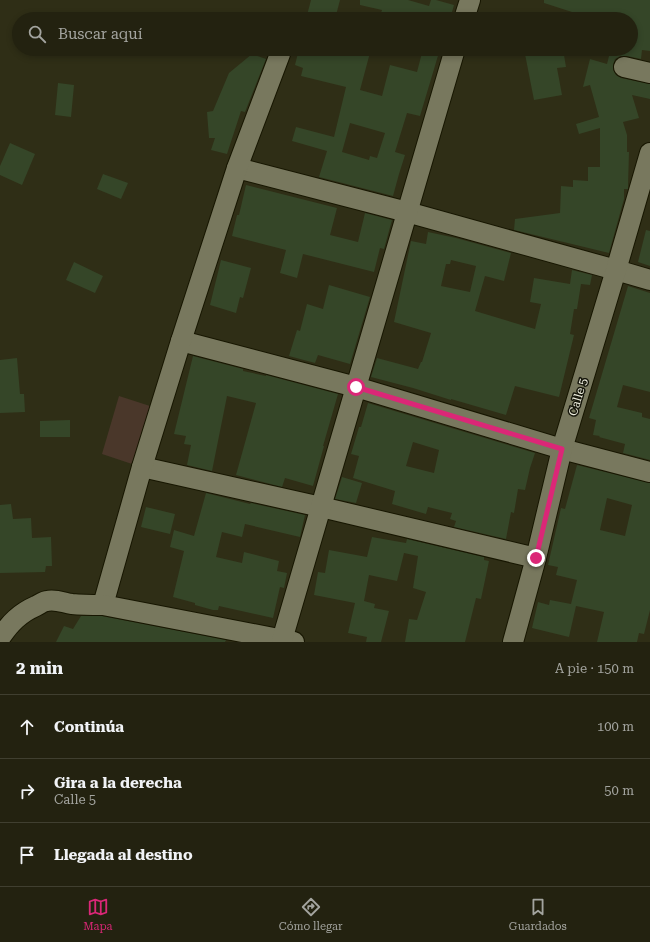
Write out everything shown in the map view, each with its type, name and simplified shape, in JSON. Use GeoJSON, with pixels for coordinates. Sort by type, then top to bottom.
{"type":"FeatureCollection","features":[{"type":"Feature","properties":{"kind":"street"},"geometry":{"type":"LineString","coordinates":[[103,605],[142,467],[181,340],[237,168],[279,56]]}},
{"type":"Feature","properties":{"kind":"street"},"geometry":{"type":"LineString","coordinates":[[0,638],[18,616],[46,601],[58,601],[71,604],[103,605],[222,635],[288,641],[321,507],[453,56]]}},
{"type":"Feature","properties":{"kind":"street"},"geometry":{"type":"LineString","coordinates":[[624,67],[650,73]]}},
{"type":"Feature","properties":{"kind":"street","name":"Calle 5"},"geometry":{"type":"LineString","coordinates":[[513,642],[536,558],[562,449],[650,153]]}},
{"type":"Feature","properties":{"kind":"street"},"geometry":{"type":"LineString","coordinates":[[237,168],[407,212],[650,280]]}},
{"type":"Feature","properties":{"kind":"street"},"geometry":{"type":"LineString","coordinates":[[181,340],[356,387],[562,449],[650,472]]}},
{"type":"Feature","properties":{"kind":"street"},"geometry":{"type":"LineString","coordinates":[[142,467],[321,507],[536,558]]}},
{"type":"Feature","properties":{"kind":"shaded area"},"geometry":{"type":"Polygon","coordinates":[[[119,396],[150,406],[132,464],[102,454],[119,396]]]}},
{"type":"Feature","properties":{"kind":"building"},"geometry":{"type":"Polygon","coordinates":[[[311,0],[340,0],[337,12],[308,12],[311,0]]]}},
{"type":"Feature","properties":{"kind":"building"},"geometry":{"type":"Polygon","coordinates":[[[360,0],[408,0],[429,6],[431,0],[436,0],[454,5],[452,12],[381,12],[382,10],[360,5],[360,0]]]}},
{"type":"Feature","properties":{"kind":"building"},"geometry":{"type":"Polygon","coordinates":[[[544,0],[650,0],[650,51],[642,50],[641,59],[627,56],[638,56],[638,12],[572,12],[544,3],[544,0]]]}},
{"type":"Feature","properties":{"kind":"building"},"geometry":{"type":"Polygon","coordinates":[[[250,56],[258,56],[266,59],[245,112],[241,111],[227,154],[211,150],[215,138],[209,138],[207,112],[213,111],[229,73],[250,56]]]}},
{"type":"Feature","properties":{"kind":"building"},"geometry":{"type":"Polygon","coordinates":[[[297,56],[369,56],[360,90],[382,96],[390,65],[417,72],[421,56],[438,56],[420,116],[407,113],[395,152],[405,155],[393,196],[319,177],[327,151],[292,141],[296,127],[334,137],[346,87],[301,76],[303,68],[295,65],[297,56]],[[350,123],[342,152],[369,160],[370,156],[377,158],[385,133],[350,123]]]}},
{"type":"Feature","properties":{"kind":"building"},"geometry":{"type":"Polygon","coordinates":[[[525,56],[564,56],[566,67],[557,68],[562,95],[534,100],[525,56]]]}},
{"type":"Feature","properties":{"kind":"building"},"geometry":{"type":"Polygon","coordinates":[[[609,56],[620,56],[615,59],[613,65],[613,70],[616,75],[621,78],[650,84],[650,99],[632,95],[639,118],[623,122],[627,135],[627,152],[629,152],[628,189],[624,189],[624,199],[609,253],[514,230],[515,219],[560,213],[561,186],[573,187],[573,180],[588,181],[588,167],[600,167],[600,128],[579,134],[576,124],[599,117],[590,85],[583,87],[590,59],[607,64],[609,56]]]}},
{"type":"Feature","properties":{"kind":"building"},"geometry":{"type":"Polygon","coordinates":[[[58,83],[74,85],[71,117],[55,115],[58,83]]]}},
{"type":"Feature","properties":{"kind":"building"},"geometry":{"type":"Polygon","coordinates":[[[10,143],[35,154],[22,185],[0,175],[0,166],[10,143]]]}},
{"type":"Feature","properties":{"kind":"building"},"geometry":{"type":"Polygon","coordinates":[[[103,174],[128,183],[121,199],[97,189],[103,174]]]}},
{"type":"Feature","properties":{"kind":"building"},"geometry":{"type":"Polygon","coordinates":[[[246,185],[337,208],[330,235],[358,242],[365,213],[392,220],[384,249],[380,248],[374,272],[303,254],[297,278],[280,273],[286,250],[232,236],[246,185]]]}},
{"type":"Feature","properties":{"kind":"building"},"geometry":{"type":"Polygon","coordinates":[[[646,230],[650,231],[650,266],[638,262],[646,230]]]}},
{"type":"Feature","properties":{"kind":"building"},"geometry":{"type":"Polygon","coordinates":[[[428,232],[511,253],[504,281],[485,276],[475,311],[535,329],[541,304],[530,302],[534,278],[570,284],[572,270],[592,275],[590,285],[581,284],[577,309],[574,309],[570,334],[574,335],[559,397],[515,386],[506,415],[371,377],[377,358],[418,369],[422,362],[431,333],[394,322],[411,241],[426,244],[428,232]],[[451,260],[450,264],[446,264],[441,286],[470,292],[476,266],[451,260]]]}},
{"type":"Feature","properties":{"kind":"building"},"geometry":{"type":"Polygon","coordinates":[[[221,260],[251,268],[243,298],[240,297],[236,313],[210,305],[221,260]]]}},
{"type":"Feature","properties":{"kind":"building"},"geometry":{"type":"Polygon","coordinates":[[[74,262],[103,276],[95,293],[66,280],[74,262]]]}},
{"type":"Feature","properties":{"kind":"building"},"geometry":{"type":"Polygon","coordinates":[[[329,285],[370,297],[350,364],[318,355],[315,363],[289,356],[297,330],[300,331],[307,304],[323,309],[329,285]]]}},
{"type":"Feature","properties":{"kind":"building"},"geometry":{"type":"Polygon","coordinates":[[[628,286],[650,293],[650,392],[623,385],[617,407],[642,413],[642,417],[650,419],[650,460],[623,453],[625,444],[593,435],[596,420],[589,418],[628,286]]]}},
{"type":"Feature","properties":{"kind":"building"},"geometry":{"type":"Polygon","coordinates":[[[193,356],[243,369],[243,371],[266,375],[338,394],[313,486],[285,478],[282,487],[236,475],[256,403],[227,396],[212,471],[187,465],[191,445],[184,444],[186,436],[174,434],[193,356]]]}},
{"type":"Feature","properties":{"kind":"building"},"geometry":{"type":"Polygon","coordinates":[[[17,358],[20,394],[24,394],[25,412],[0,413],[0,360],[17,358]]]}},
{"type":"Feature","properties":{"kind":"building"},"geometry":{"type":"Polygon","coordinates":[[[368,403],[535,453],[525,490],[518,489],[514,513],[511,512],[506,539],[454,527],[456,521],[450,519],[452,513],[428,507],[426,514],[392,504],[395,491],[353,478],[359,456],[351,454],[359,427],[361,427],[368,403]],[[413,442],[406,466],[434,473],[439,450],[413,442]]]}},
{"type":"Feature","properties":{"kind":"building"},"geometry":{"type":"Polygon","coordinates":[[[70,420],[70,437],[40,437],[40,421],[70,420]]]}},
{"type":"Feature","properties":{"kind":"building"},"geometry":{"type":"Polygon","coordinates":[[[577,465],[650,483],[650,610],[644,634],[639,633],[637,642],[597,642],[604,612],[576,606],[569,637],[532,628],[538,602],[549,605],[550,600],[571,604],[577,580],[556,575],[558,567],[548,565],[561,508],[565,509],[577,465]],[[607,498],[600,530],[625,536],[632,505],[607,498]]]}},
{"type":"Feature","properties":{"kind":"building"},"geometry":{"type":"Polygon","coordinates":[[[342,477],[362,483],[356,503],[335,499],[342,477]]]}},
{"type":"Feature","properties":{"kind":"building"},"geometry":{"type":"Polygon","coordinates":[[[206,493],[305,515],[300,537],[245,524],[242,537],[222,532],[216,557],[242,563],[244,552],[279,561],[277,571],[287,573],[284,588],[280,587],[273,618],[219,606],[218,610],[213,610],[173,597],[184,551],[170,547],[174,530],[194,536],[206,493]]]}},
{"type":"Feature","properties":{"kind":"building"},"geometry":{"type":"Polygon","coordinates":[[[11,504],[13,519],[31,518],[32,538],[51,537],[52,566],[46,566],[45,572],[0,573],[0,505],[11,504]]]}},
{"type":"Feature","properties":{"kind":"building"},"geometry":{"type":"Polygon","coordinates":[[[146,507],[175,514],[170,534],[141,527],[146,507]]]}},
{"type":"Feature","properties":{"kind":"building"},"geometry":{"type":"Polygon","coordinates":[[[372,537],[406,543],[407,539],[484,557],[484,560],[489,561],[481,599],[476,598],[465,642],[405,642],[409,619],[417,620],[426,592],[413,588],[418,556],[404,553],[397,581],[369,575],[364,601],[375,604],[374,608],[389,611],[381,642],[366,642],[367,637],[348,633],[355,603],[314,595],[318,572],[325,573],[329,550],[367,557],[372,537]]]}},
{"type":"Feature","properties":{"kind":"building"},"geometry":{"type":"Polygon","coordinates":[[[81,616],[102,616],[226,640],[225,642],[56,642],[64,626],[73,629],[81,616]]]}},
{"type":"Feature","properties":{"kind":"route"},"geometry":{"type":"LineString","coordinates":[[356,387],[562,449],[536,558]]}}]}
